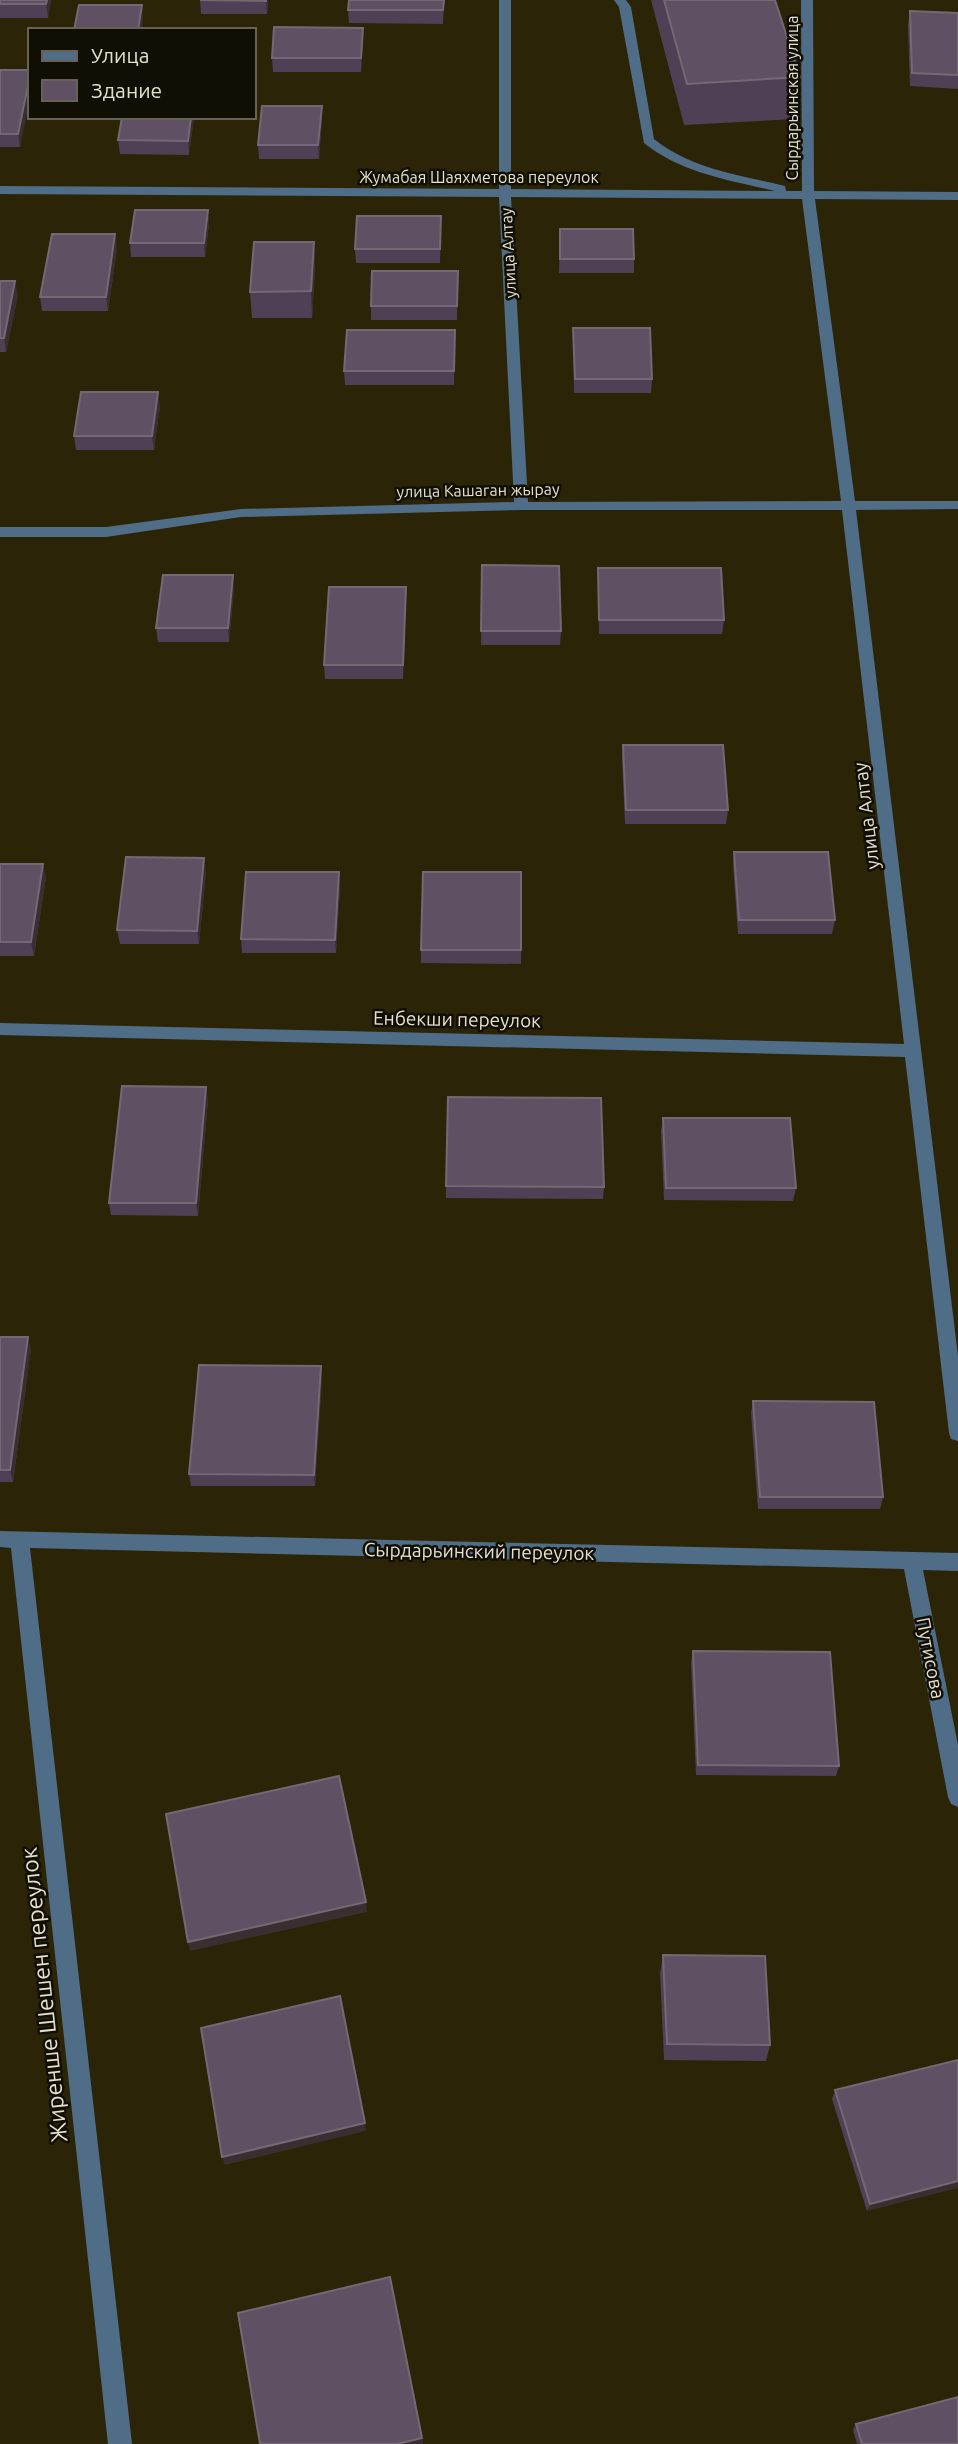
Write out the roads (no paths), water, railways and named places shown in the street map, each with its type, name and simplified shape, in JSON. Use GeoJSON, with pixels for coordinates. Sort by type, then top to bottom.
{"type":"FeatureCollection","features":[{"type":"Feature","properties":{"kind":"street","name":"улица Алтау"},"geometry":{"type":"LineString","coordinates":[[505,0],[505,192],[521,506]]}},
{"type":"Feature","properties":{"kind":"street"},"geometry":{"type":"LineString","coordinates":[[620,0],[625,7],[648,140],[660,152],[685,163],[808,196]]}},
{"type":"Feature","properties":{"kind":"street","name":"Сырдарьинская улица"},"geometry":{"type":"LineString","coordinates":[[807,0],[808,196]]}},
{"type":"Feature","properties":{"kind":"street","name":"Жумабая Шаяхметова переулок"},"geometry":{"type":"LineString","coordinates":[[0,190],[958,195]]}},
{"type":"Feature","properties":{"kind":"street","name":"улица Алтау"},"geometry":{"type":"LineString","coordinates":[[808,196],[849,506],[958,1433]]}},
{"type":"Feature","properties":{"kind":"street","name":"улица Кашаган жырау"},"geometry":{"type":"LineString","coordinates":[[0,532],[106,532],[241,513],[521,506],[958,505]]}},
{"type":"Feature","properties":{"kind":"street","name":"Енбекши переулок"},"geometry":{"type":"LineString","coordinates":[[0,1029],[914,1051]]}},
{"type":"Feature","properties":{"kind":"street","name":"Сырдарьинский переулок"},"geometry":{"type":"LineString","coordinates":[[10,1540],[958,1562]]}},
{"type":"Feature","properties":{"kind":"street","name":"Жиренше Шешен переулок"},"geometry":{"type":"LineString","coordinates":[[10,1540],[120,2444]]}},
{"type":"Feature","properties":{"kind":"street","name":"Путисова"},"geometry":{"type":"LineString","coordinates":[[912,1561],[958,1797]]}}]}
